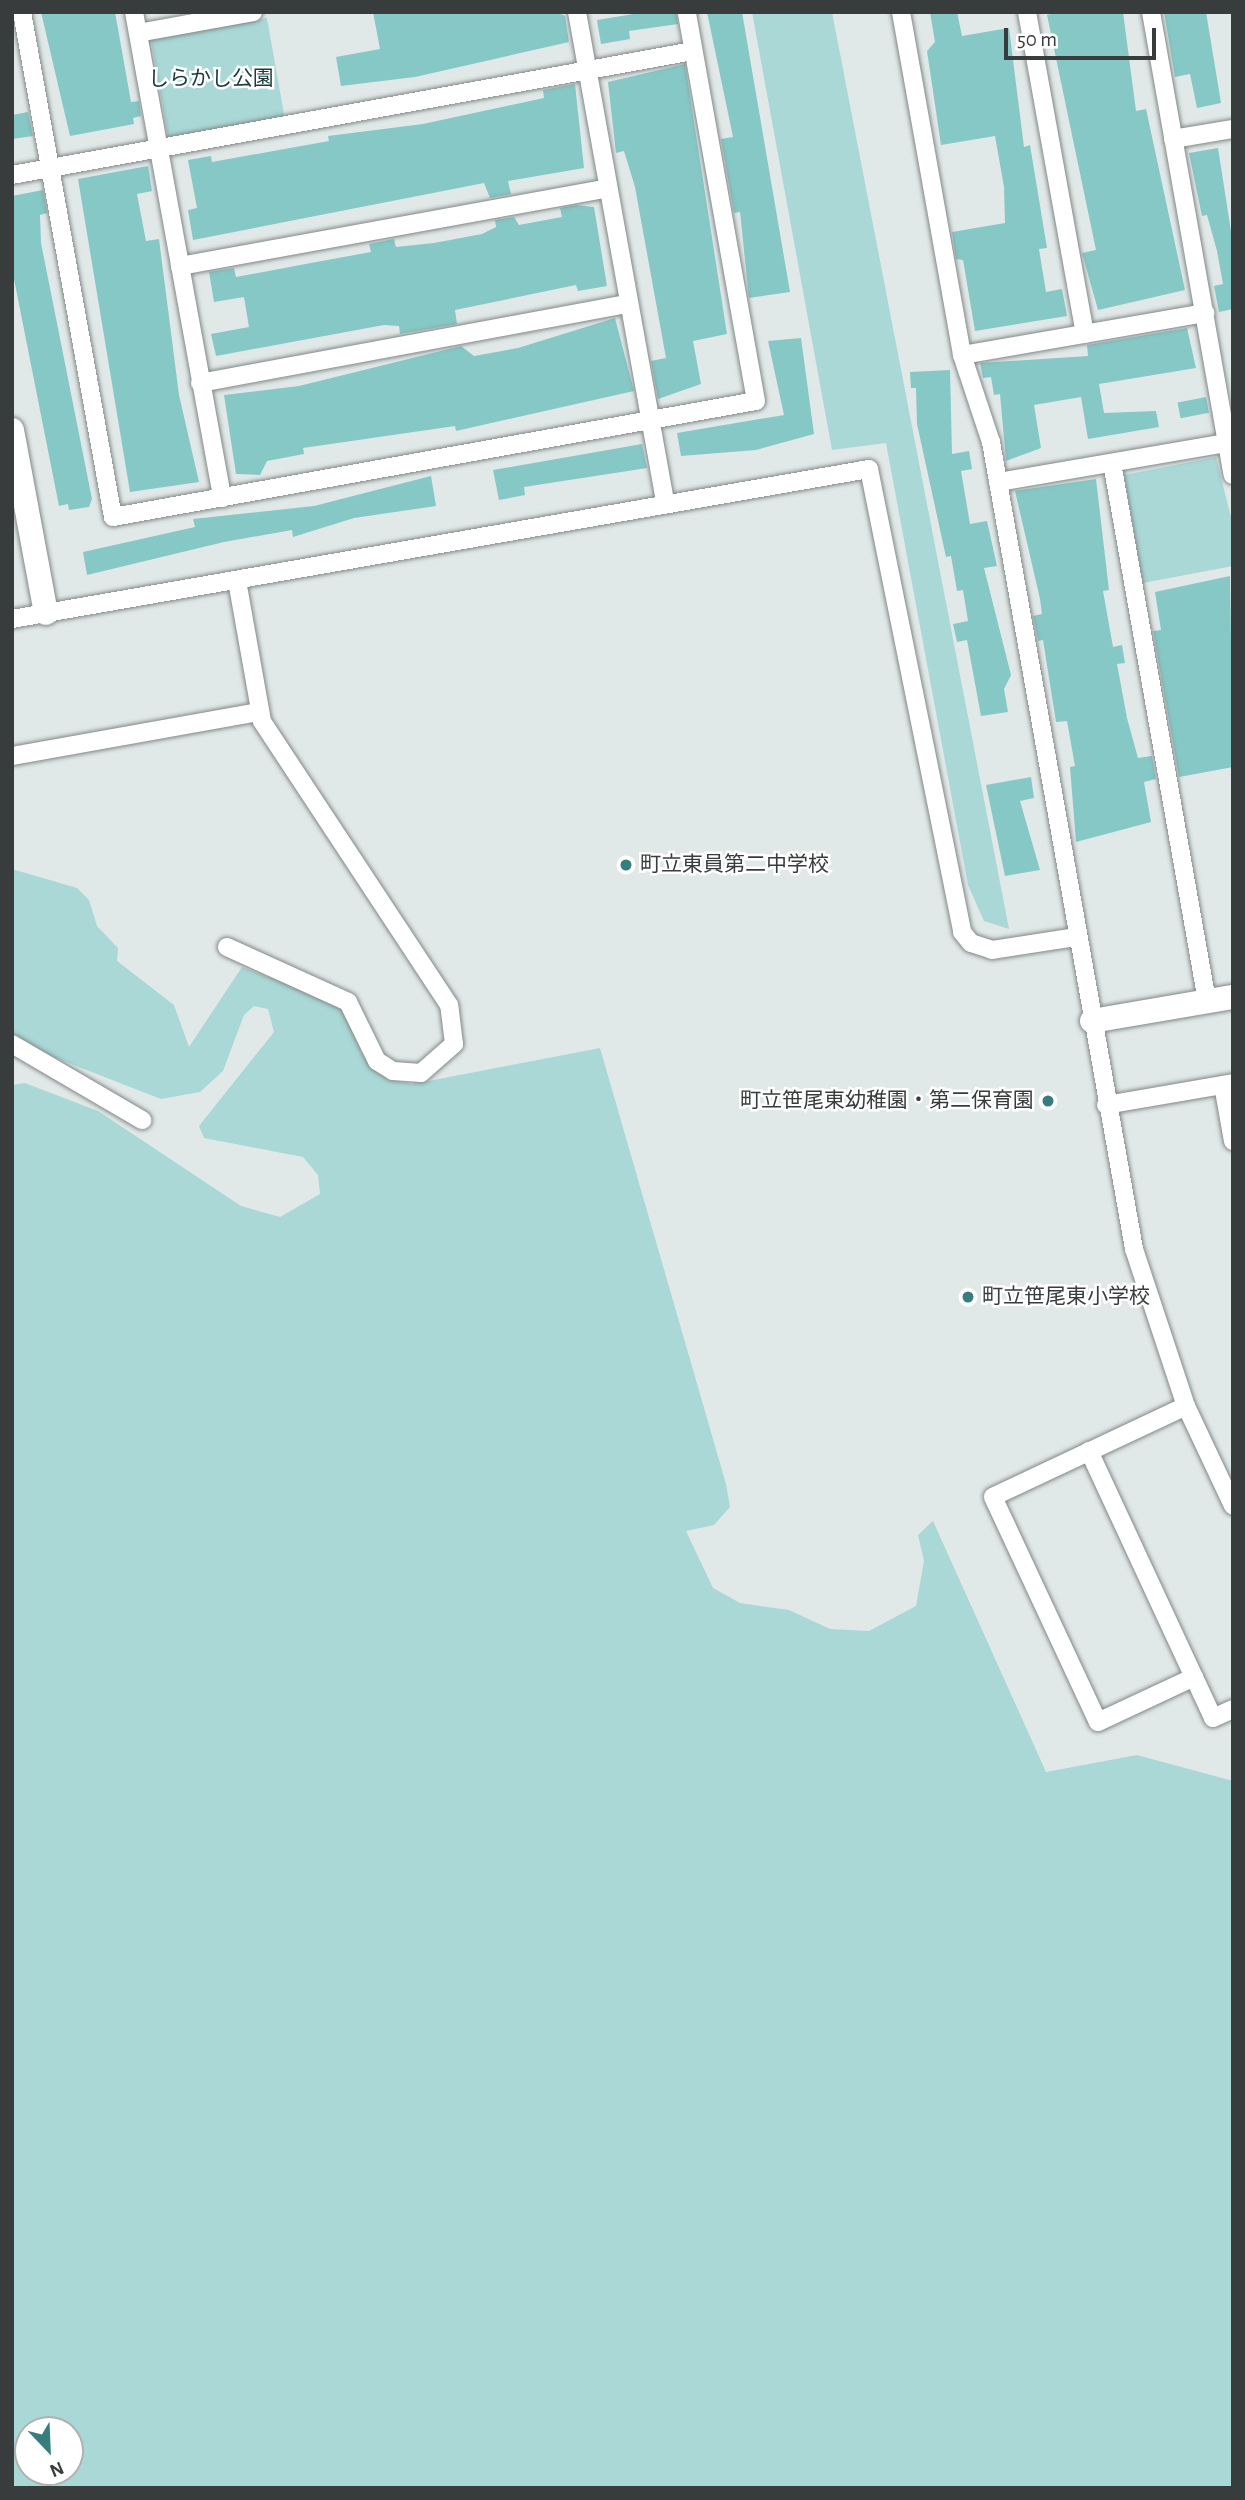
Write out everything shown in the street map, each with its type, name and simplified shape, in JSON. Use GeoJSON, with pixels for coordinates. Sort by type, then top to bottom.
{"type":"FeatureCollection","features":[{"type":"Feature","properties":{"kind":"street"},"geometry":{"type":"LineString","coordinates":[[22,12],[113,517],[756,401],[687,12]]}},
{"type":"Feature","properties":{"kind":"street"},"geometry":{"type":"LineString","coordinates":[[134,12],[222,498]]}},
{"type":"Feature","properties":{"kind":"street"},"geometry":{"type":"LineString","coordinates":[[138,33],[253,12]]}},
{"type":"Feature","properties":{"kind":"street"},"geometry":{"type":"LineString","coordinates":[[577,12],[665,501]]}},
{"type":"Feature","properties":{"kind":"street"},"geometry":{"type":"LineString","coordinates":[[901,12],[962,355],[998,482],[1106,1105],[1141,1275],[1186,1406],[1233,1506]]}},
{"type":"Feature","properties":{"kind":"street"},"geometry":{"type":"LineString","coordinates":[[1027,12],[1085,334]]}},
{"type":"Feature","properties":{"kind":"street"},"geometry":{"type":"LineString","coordinates":[[1150,12],[1233,475]]}},
{"type":"Feature","properties":{"kind":"street"},"geometry":{"type":"LineString","coordinates":[[12,175],[693,51]]}},
{"type":"Feature","properties":{"kind":"street"},"geometry":{"type":"LineString","coordinates":[[1173,139],[1233,129]]}},
{"type":"Feature","properties":{"kind":"street"},"geometry":{"type":"LineString","coordinates":[[180,266],[608,188]]}},
{"type":"Feature","properties":{"kind":"street"},"geometry":{"type":"LineString","coordinates":[[200,383],[628,304]]}},
{"type":"Feature","properties":{"kind":"street"},"geometry":{"type":"LineString","coordinates":[[962,355],[1205,313]]}},
{"type":"Feature","properties":{"kind":"street"},"geometry":{"type":"LineString","coordinates":[[12,430],[46,613]]}},
{"type":"Feature","properties":{"kind":"street"},"geometry":{"type":"LineString","coordinates":[[998,482],[1227,443]]}},
{"type":"Feature","properties":{"kind":"street"},"geometry":{"type":"LineString","coordinates":[[1112,463],[1207,1001]]}},
{"type":"Feature","properties":{"kind":"street"},"geometry":{"type":"LineString","coordinates":[[12,620],[665,501],[869,469],[962,932],[971,943],[992,950],[1076,937]]}},
{"type":"Feature","properties":{"kind":"street"},"geometry":{"type":"LineString","coordinates":[[227,947],[348,1002],[377,1061],[393,1070],[421,1073],[454,1044],[449,1005],[260,712],[237,580]]}},
{"type":"Feature","properties":{"kind":"street"},"geometry":{"type":"LineString","coordinates":[[12,756],[260,712]]}},
{"type":"Feature","properties":{"kind":"street"},"geometry":{"type":"LineString","coordinates":[[1092,1021],[1233,997]]}},
{"type":"Feature","properties":{"kind":"street"},"geometry":{"type":"LineString","coordinates":[[12,1044],[142,1120]]}},
{"type":"Feature","properties":{"kind":"street"},"geometry":{"type":"LineString","coordinates":[[1106,1105],[1228,1084],[1233,1141]]}},
{"type":"Feature","properties":{"kind":"street"},"geometry":{"type":"LineString","coordinates":[[1186,1406],[993,1497],[1098,1722],[1194,1677]]}},
{"type":"Feature","properties":{"kind":"street"},"geometry":{"type":"LineString","coordinates":[[1089,1451],[1213,1718],[1233,1709]]}},
{"type":"Feature","properties":{"kind":"green space"},"geometry":{"type":"Polygon","coordinates":[[[752,12],[832,12],[1009,929],[984,921],[968,885],[886,443],[832,450],[752,12]]]}},
{"type":"Feature","properties":{"kind":"green space","name":"しらかし公園"},"geometry":{"type":"Polygon","coordinates":[[[267,18],[284,116],[168,137],[151,38],[267,18]]]}},
{"type":"Feature","properties":{"kind":"green space"},"geometry":{"type":"Polygon","coordinates":[[[1216,457],[1233,525],[1233,566],[1143,583],[1124,475],[1216,457]]]}},
{"type":"Feature","properties":{"kind":"green space"},"geometry":{"type":"Polygon","coordinates":[[[12,869],[77,888],[89,900],[97,926],[118,948],[117,961],[174,1005],[189,1047],[242,967],[344,1006],[361,1052],[388,1080],[413,1084],[600,1048],[726,1484],[730,1507],[714,1525],[686,1531],[713,1588],[740,1603],[789,1610],[830,1629],[869,1631],[916,1606],[924,1561],[918,1535],[933,1521],[1046,1772],[1137,1755],[1233,1781],[1233,2488],[12,2488],[12,1085],[25,1083],[98,1111],[241,1206],[280,1217],[320,1194],[318,1175],[303,1157],[204,1138],[199,1126],[274,1032],[268,1009],[254,1006],[244,1015],[223,1071],[200,1092],[161,1099],[12,1041],[12,869]]]}},
{"type":"Feature","properties":{"kind":"building"},"geometry":{"type":"Polygon","coordinates":[[[41,12],[115,12],[131,102],[139,101],[141,116],[133,118],[134,124],[70,136],[41,12]]]}},
{"type":"Feature","properties":{"kind":"building"},"geometry":{"type":"Polygon","coordinates":[[[373,12],[556,12],[565,16],[569,42],[415,77],[341,86],[336,57],[380,49],[373,12]]]}},
{"type":"Feature","properties":{"kind":"building"},"geometry":{"type":"Polygon","coordinates":[[[646,12],[676,12],[678,24],[629,31],[630,39],[601,44],[597,20],[646,12]]]}},
{"type":"Feature","properties":{"kind":"building"},"geometry":{"type":"Polygon","coordinates":[[[707,12],[742,12],[790,292],[749,298],[740,212],[734,213],[721,139],[733,137],[707,12]]]}},
{"type":"Feature","properties":{"kind":"building"},"geometry":{"type":"Polygon","coordinates":[[[930,12],[957,12],[962,36],[1009,28],[1024,147],[1030,145],[1047,248],[1039,249],[1046,292],[1062,289],[1067,316],[975,331],[963,260],[956,259],[952,232],[1005,223],[1004,187],[995,136],[941,145],[927,51],[935,42],[930,12]]]}},
{"type":"Feature","properties":{"kind":"building"},"geometry":{"type":"Polygon","coordinates":[[[1060,12],[1123,12],[1136,111],[1146,109],[1185,290],[1098,310],[1082,253],[1096,250],[1047,15],[1060,12]]]}},
{"type":"Feature","properties":{"kind":"building"},"geometry":{"type":"Polygon","coordinates":[[[1164,12],[1206,12],[1221,103],[1197,108],[1190,74],[1175,77],[1164,12]]]}},
{"type":"Feature","properties":{"kind":"building"},"geometry":{"type":"Polygon","coordinates":[[[685,64],[727,334],[693,341],[701,384],[658,399],[651,361],[666,358],[635,187],[624,151],[616,153],[608,82],[685,64]]]}},
{"type":"Feature","properties":{"kind":"building"},"geometry":{"type":"Polygon","coordinates":[[[575,84],[584,168],[508,181],[511,194],[490,198],[484,183],[193,240],[188,210],[197,208],[188,160],[211,156],[212,162],[329,141],[328,136],[423,124],[544,98],[543,90],[575,84]]]}},
{"type":"Feature","properties":{"kind":"building"},"geometry":{"type":"Polygon","coordinates":[[[28,112],[33,136],[12,139],[12,115],[28,112]]]}},
{"type":"Feature","properties":{"kind":"building"},"geometry":{"type":"Polygon","coordinates":[[[1218,148],[1233,244],[1233,309],[1219,312],[1214,286],[1223,284],[1217,251],[1207,215],[1202,216],[1189,153],[1218,148]]]}},
{"type":"Feature","properties":{"kind":"building"},"geometry":{"type":"Polygon","coordinates":[[[148,166],[152,191],[137,194],[146,241],[159,239],[179,395],[199,482],[130,492],[78,179],[148,166]]]}},
{"type":"Feature","properties":{"kind":"building"},"geometry":{"type":"Polygon","coordinates":[[[43,190],[47,213],[40,215],[41,243],[92,499],[89,507],[69,510],[68,504],[59,506],[13,274],[12,196],[43,190]]]}},
{"type":"Feature","properties":{"kind":"building"},"geometry":{"type":"Polygon","coordinates":[[[576,205],[594,207],[607,286],[578,291],[576,285],[455,310],[457,324],[400,334],[399,326],[384,325],[216,356],[211,334],[249,327],[244,297],[214,302],[209,272],[234,268],[236,277],[371,252],[369,244],[394,239],[396,247],[434,243],[482,234],[496,227],[495,220],[514,217],[519,225],[562,217],[560,208],[576,205]]]}},
{"type":"Feature","properties":{"kind":"building"},"geometry":{"type":"Polygon","coordinates":[[[615,318],[634,391],[456,431],[455,426],[303,448],[304,454],[267,461],[260,475],[236,474],[224,395],[299,386],[461,346],[474,356],[518,348],[615,318]]]}},
{"type":"Feature","properties":{"kind":"building"},"geometry":{"type":"Polygon","coordinates":[[[1187,328],[1196,368],[1099,384],[1104,413],[1156,411],[1159,427],[1088,439],[1081,397],[1034,405],[1041,448],[1006,461],[1000,394],[994,395],[991,377],[983,378],[980,363],[1088,356],[1087,345],[1187,328]]]}},
{"type":"Feature","properties":{"kind":"building"},"geometry":{"type":"Polygon","coordinates":[[[801,338],[814,434],[756,450],[681,456],[677,433],[784,415],[768,341],[801,338]]]}},
{"type":"Feature","properties":{"kind":"building"},"geometry":{"type":"Polygon","coordinates":[[[950,370],[952,454],[969,451],[972,469],[961,471],[970,524],[987,521],[997,566],[984,568],[1011,675],[1004,689],[1008,712],[981,716],[967,640],[957,642],[953,624],[968,621],[963,590],[957,591],[951,556],[946,557],[917,424],[916,388],[911,388],[910,372],[950,370]]]}},
{"type":"Feature","properties":{"kind":"building"},"geometry":{"type":"Polygon","coordinates":[[[1206,397],[1209,413],[1181,418],[1178,403],[1206,397]]]}},
{"type":"Feature","properties":{"kind":"building"},"geometry":{"type":"Polygon","coordinates":[[[642,444],[647,468],[524,487],[525,495],[499,500],[493,470],[642,444]]]}},
{"type":"Feature","properties":{"kind":"building"},"geometry":{"type":"Polygon","coordinates":[[[431,476],[436,506],[354,518],[293,537],[292,530],[224,542],[87,575],[83,552],[195,527],[193,519],[314,506],[431,476]]]}},
{"type":"Feature","properties":{"kind":"building"},"geometry":{"type":"Polygon","coordinates":[[[1096,479],[1109,590],[1103,591],[1113,647],[1122,645],[1125,663],[1117,664],[1127,718],[1138,758],[1152,756],[1156,779],[1144,782],[1151,822],[1076,842],[1070,767],[1075,766],[1067,721],[1056,722],[1043,640],[1038,641],[1033,616],[1042,614],[1040,599],[1015,491],[1096,479]]]}},
{"type":"Feature","properties":{"kind":"building"},"geometry":{"type":"Polygon","coordinates":[[[1230,576],[1233,767],[1179,777],[1153,631],[1161,630],[1155,592],[1230,576]]]}},
{"type":"Feature","properties":{"kind":"building"},"geometry":{"type":"Polygon","coordinates":[[[1031,777],[1034,798],[1020,801],[1040,870],[1005,876],[986,785],[1031,777]]]}},
{"type":"Feature","properties":{"kind":"place","name":"町立東員第二中学校"},"geometry":{"type":"Point","coordinates":[626,865]}},
{"type":"Feature","properties":{"kind":"place","name":"町立笹尾東幼稚園・第二保育園"},"geometry":{"type":"Point","coordinates":[1048,1101]}},
{"type":"Feature","properties":{"kind":"place","name":"町立笹尾東小学校"},"geometry":{"type":"Point","coordinates":[968,1297]}}]}
